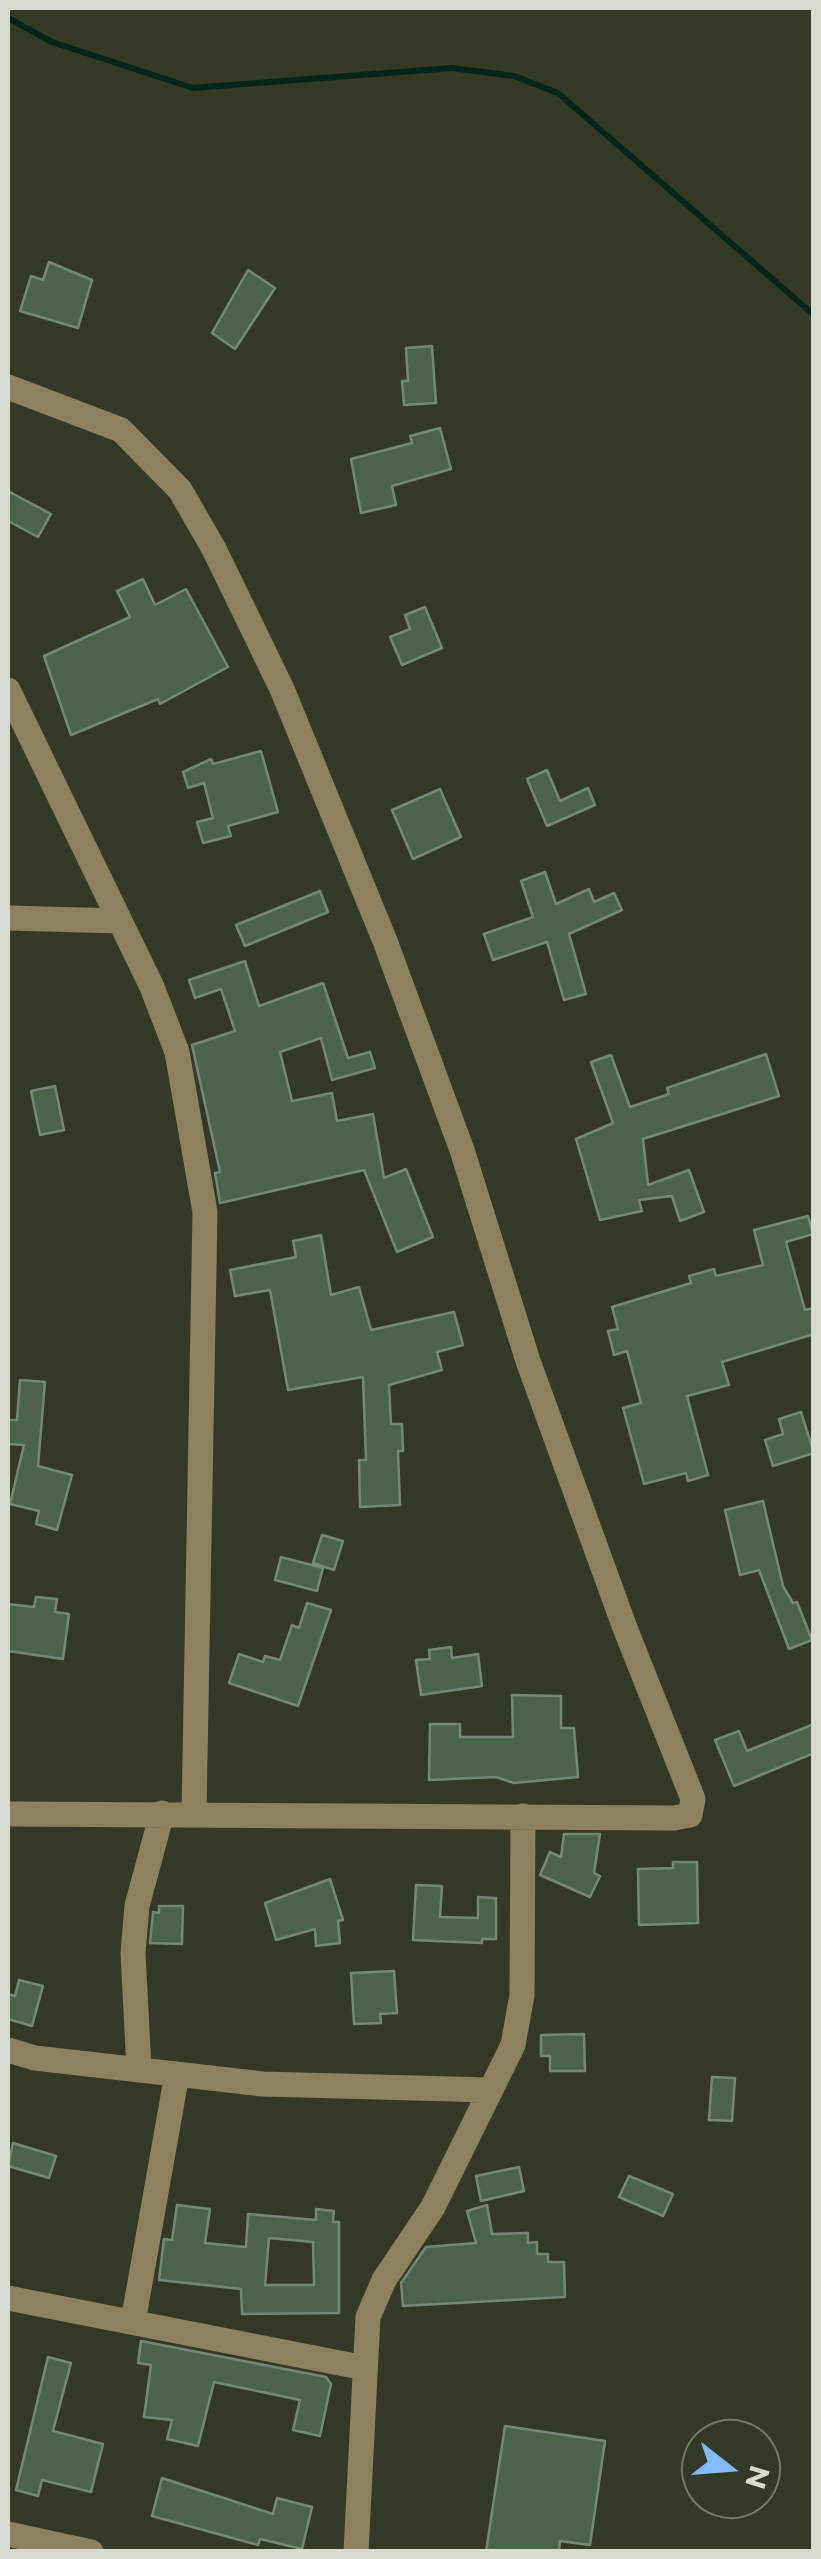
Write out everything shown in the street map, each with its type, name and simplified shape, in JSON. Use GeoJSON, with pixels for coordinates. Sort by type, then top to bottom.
{"type":"FeatureCollection","features":[{"type":"Feature","properties":{"kind":"street"},"geometry":{"type":"LineString","coordinates":[[8,387],[121,430],[180,490],[240,601],[282,689],[384,941],[462,1150],[534,1379],[625,1628],[693,1799],[690,1815],[674,1818],[8,1814]]}},
{"type":"Feature","properties":{"kind":"street"},"geometry":{"type":"LineString","coordinates":[[8,690],[120,922],[176,1052],[205,1212],[194,1813]]}},
{"type":"Feature","properties":{"kind":"street"},"geometry":{"type":"LineString","coordinates":[[8,918],[120,922]]}},
{"type":"Feature","properties":{"kind":"street"},"geometry":{"type":"LineString","coordinates":[[140,2069],[134,1953],[137,1906],[162,1813]]}},
{"type":"Feature","properties":{"kind":"street"},"geometry":{"type":"LineString","coordinates":[[356,2552],[368,2317],[378,2292],[432,2207],[512,2045],[522,1995],[523,1816]]}},
{"type":"Feature","properties":{"kind":"street"},"geometry":{"type":"LineString","coordinates":[[8,2050],[36,2058],[262,2084],[490,2090]]}},
{"type":"Feature","properties":{"kind":"street"},"geometry":{"type":"LineString","coordinates":[[132,2322],[177,2074]]}},
{"type":"Feature","properties":{"kind":"street"},"geometry":{"type":"LineString","coordinates":[[8,2298],[364,2368]]}},
{"type":"Feature","properties":{"kind":"street"},"geometry":{"type":"LineString","coordinates":[[8,2534],[91,2552]]}},
{"type":"Feature","properties":{"kind":"building"},"geometry":{"type":"Polygon","coordinates":[[[49,262],[92,280],[78,328],[20,311],[31,276],[43,280],[49,262]]]}},
{"type":"Feature","properties":{"kind":"building"},"geometry":{"type":"Polygon","coordinates":[[[248,270],[275,288],[235,349],[212,333],[248,270]]]}},
{"type":"Feature","properties":{"kind":"building"},"geometry":{"type":"Polygon","coordinates":[[[432,346],[436,403],[404,405],[402,381],[408,381],[406,348],[432,346]]]}},
{"type":"Feature","properties":{"kind":"building"},"geometry":{"type":"Polygon","coordinates":[[[440,428],[451,469],[392,486],[396,505],[361,513],[351,459],[412,443],[410,436],[440,428]]]}},
{"type":"Feature","properties":{"kind":"building"},"geometry":{"type":"Polygon","coordinates":[[[8,491],[51,514],[38,537],[8,521],[8,491]]]}},
{"type":"Feature","properties":{"kind":"building"},"geometry":{"type":"Polygon","coordinates":[[[143,579],[155,605],[186,589],[228,667],[160,704],[158,699],[71,735],[44,656],[130,617],[117,591],[143,579]]]}},
{"type":"Feature","properties":{"kind":"building"},"geometry":{"type":"Polygon","coordinates":[[[425,607],[442,648],[402,665],[390,637],[410,629],[405,615],[425,607]]]}},
{"type":"Feature","properties":{"kind":"building"},"geometry":{"type":"Polygon","coordinates":[[[261,751],[278,812],[228,826],[231,836],[203,843],[197,822],[213,818],[204,783],[188,788],[183,772],[211,759],[213,764],[261,751]]]}},
{"type":"Feature","properties":{"kind":"building"},"geometry":{"type":"Polygon","coordinates":[[[547,770],[560,801],[588,788],[595,805],[547,826],[527,779],[547,770]]]}},
{"type":"Feature","properties":{"kind":"building"},"geometry":{"type":"Polygon","coordinates":[[[440,789],[461,837],[413,859],[392,810],[440,789]]]}},
{"type":"Feature","properties":{"kind":"building"},"geometry":{"type":"Polygon","coordinates":[[[545,872],[556,904],[589,889],[594,902],[614,893],[622,910],[569,934],[586,994],[564,1000],[547,942],[493,960],[484,934],[533,917],[521,881],[545,872]]]}},
{"type":"Feature","properties":{"kind":"building"},"geometry":{"type":"Polygon","coordinates":[[[320,891],[328,912],[245,946],[236,925],[320,891]]]}},
{"type":"Feature","properties":{"kind":"building"},"geometry":{"type":"Polygon","coordinates":[[[245,961],[259,1006],[323,983],[348,1058],[370,1052],[375,1068],[332,1080],[321,1038],[280,1052],[292,1101],[332,1093],[337,1121],[373,1114],[384,1178],[406,1169],[433,1237],[397,1252],[364,1170],[220,1203],[215,1173],[220,1172],[192,1045],[235,1031],[221,989],[195,998],[189,980],[245,961]]]}},
{"type":"Feature","properties":{"kind":"building"},"geometry":{"type":"Polygon","coordinates":[[[766,1054],[779,1096],[643,1139],[648,1185],[689,1170],[704,1212],[680,1221],[672,1196],[639,1200],[642,1211],[600,1220],[576,1139],[613,1123],[591,1062],[611,1055],[630,1107],[669,1094],[667,1088],[766,1054]]]}},
{"type":"Feature","properties":{"kind":"building"},"geometry":{"type":"Polygon","coordinates":[[[55,1086],[64,1130],[40,1135],[31,1091],[55,1086]]]}},
{"type":"Feature","properties":{"kind":"building"},"geometry":{"type":"Polygon","coordinates":[[[808,1216],[813,1234],[786,1242],[805,1310],[814,1308],[814,1334],[722,1362],[729,1385],[687,1396],[708,1475],[688,1481],[686,1473],[644,1484],[623,1408],[641,1403],[627,1351],[614,1355],[608,1331],[618,1329],[612,1307],[691,1283],[689,1276],[714,1269],[716,1276],[763,1265],[754,1230],[808,1216]]]}},
{"type":"Feature","properties":{"kind":"building"},"geometry":{"type":"Polygon","coordinates":[[[321,1235],[331,1295],[359,1287],[371,1330],[454,1312],[463,1345],[437,1352],[442,1370],[389,1385],[391,1424],[402,1424],[403,1451],[398,1451],[400,1505],[360,1507],[359,1460],[366,1460],[363,1377],[288,1390],[270,1290],[235,1296],[230,1270],[296,1257],[293,1241],[321,1235]]]}},
{"type":"Feature","properties":{"kind":"building"},"geometry":{"type":"Polygon","coordinates":[[[20,1380],[45,1382],[38,1466],[72,1475],[57,1530],[36,1524],[39,1511],[10,1504],[24,1445],[8,1444],[8,1420],[17,1420],[20,1380]]]}},
{"type":"Feature","properties":{"kind":"building"},"geometry":{"type":"Polygon","coordinates":[[[801,1412],[814,1453],[773,1466],[765,1440],[783,1434],[779,1419],[801,1412]]]}},
{"type":"Feature","properties":{"kind":"building"},"geometry":{"type":"Polygon","coordinates":[[[763,1501],[783,1586],[793,1603],[797,1602],[812,1640],[789,1649],[759,1570],[740,1575],[725,1510],[763,1501]]]}},
{"type":"Feature","properties":{"kind":"building"},"geometry":{"type":"Polygon","coordinates":[[[322,1535],[343,1541],[334,1570],[313,1563],[322,1535]]]}},
{"type":"Feature","properties":{"kind":"building"},"geometry":{"type":"Polygon","coordinates":[[[281,1557],[323,1568],[317,1591],[275,1580],[281,1557]]]}},
{"type":"Feature","properties":{"kind":"building"},"geometry":{"type":"Polygon","coordinates":[[[36,1597],[57,1599],[55,1612],[69,1614],[63,1659],[8,1651],[8,1604],[34,1607],[36,1597]]]}},
{"type":"Feature","properties":{"kind":"building"},"geometry":{"type":"Polygon","coordinates":[[[307,1603],[331,1610],[298,1706],[229,1683],[239,1654],[263,1662],[265,1656],[280,1660],[292,1625],[299,1628],[307,1603]]]}},
{"type":"Feature","properties":{"kind":"building"},"geometry":{"type":"Polygon","coordinates":[[[451,1647],[452,1658],[478,1654],[482,1686],[421,1695],[416,1660],[430,1659],[429,1650],[451,1647]]]}},
{"type":"Feature","properties":{"kind":"building"},"geometry":{"type":"Polygon","coordinates":[[[512,1695],[561,1696],[561,1728],[574,1728],[578,1777],[514,1783],[496,1777],[429,1780],[430,1724],[460,1724],[460,1737],[513,1737],[512,1695]]]}},
{"type":"Feature","properties":{"kind":"building"},"geometry":{"type":"Polygon","coordinates":[[[814,1724],[814,1753],[734,1786],[715,1740],[739,1731],[747,1751],[814,1724]]]}},
{"type":"Feature","properties":{"kind":"building"},"geometry":{"type":"Polygon","coordinates":[[[564,1834],[600,1834],[594,1873],[600,1876],[590,1897],[540,1875],[550,1852],[561,1857],[564,1834]]]}},
{"type":"Feature","properties":{"kind":"building"},"geometry":{"type":"Polygon","coordinates":[[[673,1862],[697,1862],[698,1923],[639,1925],[638,1869],[673,1868],[673,1862]]]}},
{"type":"Feature","properties":{"kind":"building"},"geometry":{"type":"Polygon","coordinates":[[[330,1879],[343,1920],[338,1921],[340,1943],[316,1946],[315,1929],[276,1940],[265,1903],[330,1879]]]}},
{"type":"Feature","properties":{"kind":"building"},"geometry":{"type":"Polygon","coordinates":[[[416,1885],[442,1886],[440,1917],[478,1918],[478,1897],[496,1898],[496,1939],[482,1939],[482,1943],[413,1940],[416,1885]]]}},
{"type":"Feature","properties":{"kind":"building"},"geometry":{"type":"Polygon","coordinates":[[[159,1906],[183,1906],[182,1944],[150,1943],[153,1912],[159,1913],[159,1906]]]}},
{"type":"Feature","properties":{"kind":"building"},"geometry":{"type":"Polygon","coordinates":[[[394,1971],[397,2013],[380,2014],[381,2023],[354,2024],[351,1973],[394,1971]]]}},
{"type":"Feature","properties":{"kind":"building"},"geometry":{"type":"Polygon","coordinates":[[[19,1980],[43,1986],[32,2026],[8,2019],[8,1994],[15,1996],[19,1980]]]}},
{"type":"Feature","properties":{"kind":"building"},"geometry":{"type":"Polygon","coordinates":[[[584,2034],[585,2071],[550,2071],[550,2056],[541,2056],[541,2035],[584,2034]]]}},
{"type":"Feature","properties":{"kind":"building"},"geometry":{"type":"Polygon","coordinates":[[[712,2077],[735,2078],[732,2121],[709,2120],[712,2077]]]}},
{"type":"Feature","properties":{"kind":"building"},"geometry":{"type":"Polygon","coordinates":[[[13,2143],[56,2156],[49,2178],[8,2166],[13,2143]]]}},
{"type":"Feature","properties":{"kind":"building"},"geometry":{"type":"Polygon","coordinates":[[[519,2167],[524,2191],[481,2201],[476,2176],[519,2167]]]}},
{"type":"Feature","properties":{"kind":"building"},"geometry":{"type":"Polygon","coordinates":[[[629,2176],[673,2194],[663,2216],[619,2197],[629,2176]]]}},
{"type":"Feature","properties":{"kind":"building"},"geometry":{"type":"Polygon","coordinates":[[[177,2205],[210,2209],[205,2243],[246,2247],[248,2214],[316,2220],[316,2209],[334,2211],[333,2222],[339,2222],[339,2313],[242,2314],[241,2289],[159,2280],[164,2239],[172,2240],[177,2205]],[[269,2238],[265,2285],[314,2285],[313,2242],[269,2238]]]}},
{"type":"Feature","properties":{"kind":"building"},"geometry":{"type":"Polygon","coordinates":[[[487,2205],[492,2234],[528,2233],[528,2243],[537,2242],[537,2254],[548,2254],[548,2262],[564,2262],[565,2297],[403,2306],[401,2283],[426,2247],[476,2243],[467,2211],[487,2205]]]}},
{"type":"Feature","properties":{"kind":"building"},"geometry":{"type":"Polygon","coordinates":[[[141,2341],[326,2377],[331,2384],[320,2436],[293,2430],[300,2400],[214,2382],[198,2446],[167,2439],[172,2420],[144,2417],[151,2365],[138,2363],[141,2341]]]}},
{"type":"Feature","properties":{"kind":"building"},"geometry":{"type":"Polygon","coordinates":[[[48,2357],[71,2363],[53,2431],[103,2444],[91,2492],[42,2480],[38,2496],[16,2490],[48,2357]]]}},
{"type":"Feature","properties":{"kind":"building"},"geometry":{"type":"Polygon","coordinates":[[[505,2426],[605,2441],[590,2545],[560,2541],[559,2552],[486,2552],[505,2426]]]}},
{"type":"Feature","properties":{"kind":"building"},"geometry":{"type":"Polygon","coordinates":[[[162,2478],[273,2514],[277,2498],[312,2507],[302,2549],[260,2539],[258,2545],[152,2516],[162,2478]]]}},
{"type":"Feature","properties":{"kind":"waterway"},"geometry":{"type":"LineString","coordinates":[[8,18],[52,42],[193,88],[452,68],[514,76],[558,93],[814,315]]}}]}
